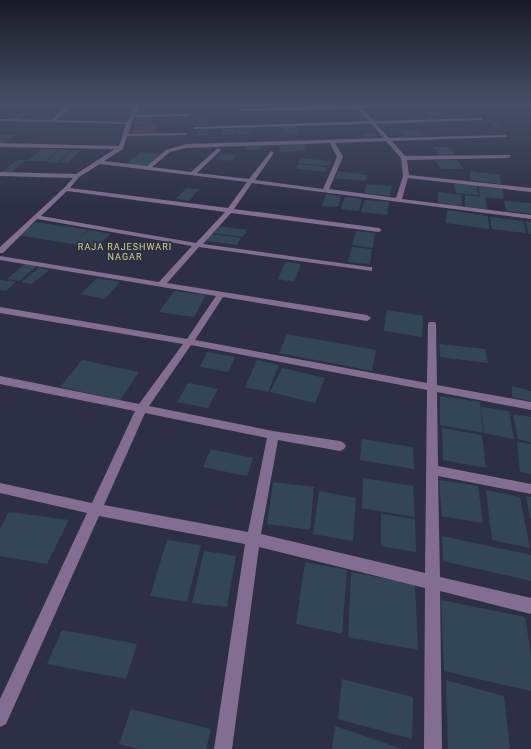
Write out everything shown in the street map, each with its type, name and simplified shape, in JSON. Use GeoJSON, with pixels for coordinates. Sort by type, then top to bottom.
{"type":"FeatureCollection","features":[{"type":"Feature","properties":{"kind":"street"},"geometry":{"type":"LineString","coordinates":[[0,250],[66,189],[77,176],[120,148],[124,138]]}},
{"type":"Feature","properties":{"kind":"street"},"geometry":{"type":"LineString","coordinates":[[148,168],[168,151],[186,146],[428,138]]}},
{"type":"Feature","properties":{"kind":"street"},"geometry":{"type":"LineString","coordinates":[[386,139],[404,158],[406,176],[398,201]]}},
{"type":"Feature","properties":{"kind":"street"},"geometry":{"type":"LineString","coordinates":[[325,191],[340,156],[332,140]]}},
{"type":"Feature","properties":{"kind":"street"},"geometry":{"type":"LineString","coordinates":[[0,146],[120,148]]}},
{"type":"Feature","properties":{"kind":"street"},"geometry":{"type":"LineString","coordinates":[[192,174],[218,150]]}},
{"type":"Feature","properties":{"kind":"street"},"geometry":{"type":"LineString","coordinates":[[161,284],[230,210],[271,153]]}},
{"type":"Feature","properties":{"kind":"street"},"geometry":{"type":"LineString","coordinates":[[404,158],[508,156]]}},
{"type":"Feature","properties":{"kind":"street"},"geometry":{"type":"LineString","coordinates":[[100,162],[531,217]]}},
{"type":"Feature","properties":{"kind":"street"},"geometry":{"type":"LineString","coordinates":[[0,174],[77,176]]}},
{"type":"Feature","properties":{"kind":"street"},"geometry":{"type":"LineString","coordinates":[[406,176],[531,190]]}},
{"type":"Feature","properties":{"kind":"street"},"geometry":{"type":"LineString","coordinates":[[66,189],[380,230]]}},
{"type":"Feature","properties":{"kind":"street"},"geometry":{"type":"LineString","coordinates":[[35,217],[197,245],[369,269]]}},
{"type":"Feature","properties":{"kind":"street"},"geometry":{"type":"LineString","coordinates":[[0,258],[367,318]]}},
{"type":"Feature","properties":{"kind":"street"},"geometry":{"type":"LineString","coordinates":[[0,718],[142,408],[221,294]]}},
{"type":"Feature","properties":{"kind":"street"},"geometry":{"type":"LineString","coordinates":[[0,310],[189,342],[531,406]]}},
{"type":"Feature","properties":{"kind":"street"},"geometry":{"type":"LineString","coordinates":[[432,324],[434,470],[433,749]]}},
{"type":"Feature","properties":{"kind":"street"},"geometry":{"type":"LineString","coordinates":[[0,380],[273,435],[340,446]]}},
{"type":"Feature","properties":{"kind":"street"},"geometry":{"type":"LineString","coordinates":[[223,749],[253,539],[273,435]]}},
{"type":"Feature","properties":{"kind":"street"},"geometry":{"type":"LineString","coordinates":[[434,470],[531,489]]}},
{"type":"Feature","properties":{"kind":"street"},"geometry":{"type":"LineString","coordinates":[[0,488],[95,509],[253,539],[531,606]]}},
{"type":"Feature","properties":{"kind":"building"},"geometry":{"type":"Polygon","coordinates":[[[0,138],[12,138],[5,143],[0,143],[0,138]]]}},
{"type":"Feature","properties":{"kind":"building"},"geometry":{"type":"Polygon","coordinates":[[[279,144],[305,144],[307,151],[280,152],[279,144]]]}},
{"type":"Feature","properties":{"kind":"building"},"geometry":{"type":"Polygon","coordinates":[[[245,145],[260,145],[261,150],[245,150],[245,145]]]}},
{"type":"Feature","properties":{"kind":"building"},"geometry":{"type":"Polygon","coordinates":[[[433,147],[448,147],[456,155],[440,155],[433,147]]]}},
{"type":"Feature","properties":{"kind":"building"},"geometry":{"type":"Polygon","coordinates":[[[42,149],[59,149],[46,161],[27,161],[42,149]]]}},
{"type":"Feature","properties":{"kind":"building"},"geometry":{"type":"Polygon","coordinates":[[[60,149],[71,150],[57,163],[47,162],[60,149]]]}},
{"type":"Feature","properties":{"kind":"building"},"geometry":{"type":"Polygon","coordinates":[[[72,150],[81,150],[68,163],[59,163],[72,150]]]}},
{"type":"Feature","properties":{"kind":"building"},"geometry":{"type":"Polygon","coordinates":[[[141,152],[160,154],[155,159],[135,157],[141,152]]]}},
{"type":"Feature","properties":{"kind":"building"},"geometry":{"type":"Polygon","coordinates":[[[221,154],[236,155],[232,161],[216,159],[221,154]]]}},
{"type":"Feature","properties":{"kind":"building"},"geometry":{"type":"Polygon","coordinates":[[[134,157],[155,159],[147,166],[126,164],[134,157]]]}},
{"type":"Feature","properties":{"kind":"building"},"geometry":{"type":"Polygon","coordinates":[[[301,158],[331,161],[329,166],[298,163],[301,158]]]}},
{"type":"Feature","properties":{"kind":"building"},"geometry":{"type":"Polygon","coordinates":[[[17,160],[26,160],[10,173],[1,172],[17,160]]]}},
{"type":"Feature","properties":{"kind":"building"},"geometry":{"type":"Polygon","coordinates":[[[434,160],[457,160],[464,169],[441,169],[434,160]]]}},
{"type":"Feature","properties":{"kind":"building"},"geometry":{"type":"Polygon","coordinates":[[[299,164],[327,167],[325,172],[296,169],[299,164]]]}},
{"type":"Feature","properties":{"kind":"building"},"geometry":{"type":"Polygon","coordinates":[[[338,171],[368,175],[365,181],[335,178],[338,171]]]}},
{"type":"Feature","properties":{"kind":"building"},"geometry":{"type":"Polygon","coordinates":[[[470,171],[500,175],[501,184],[470,180],[470,171]]]}},
{"type":"Feature","properties":{"kind":"building"},"geometry":{"type":"Polygon","coordinates":[[[366,184],[392,186],[390,196],[364,193],[366,184]]]}},
{"type":"Feature","properties":{"kind":"building"},"geometry":{"type":"Polygon","coordinates":[[[454,184],[476,185],[478,195],[456,193],[454,184]]]}},
{"type":"Feature","properties":{"kind":"building"},"geometry":{"type":"Polygon","coordinates":[[[479,187],[503,189],[504,199],[485,197],[487,209],[465,207],[465,195],[480,197],[479,187]]]}},
{"type":"Feature","properties":{"kind":"building"},"geometry":{"type":"Polygon","coordinates":[[[186,188],[199,189],[189,201],[176,199],[186,188]]]}},
{"type":"Feature","properties":{"kind":"building"},"geometry":{"type":"Polygon","coordinates":[[[438,192],[461,195],[462,206],[438,203],[438,192]]]}},
{"type":"Feature","properties":{"kind":"building"},"geometry":{"type":"Polygon","coordinates":[[[326,194],[341,196],[338,207],[322,206],[326,194]]]}},
{"type":"Feature","properties":{"kind":"building"},"geometry":{"type":"Polygon","coordinates":[[[345,197],[362,199],[359,211],[341,209],[345,197]]]}},
{"type":"Feature","properties":{"kind":"building"},"geometry":{"type":"Polygon","coordinates":[[[365,200],[389,202],[387,215],[361,212],[365,200]]]}},
{"type":"Feature","properties":{"kind":"building"},"geometry":{"type":"Polygon","coordinates":[[[504,201],[531,203],[531,214],[506,211],[504,201]]]}},
{"type":"Feature","properties":{"kind":"building"},"geometry":{"type":"Polygon","coordinates":[[[447,210],[488,216],[489,229],[446,223],[447,210]]]}},
{"type":"Feature","properties":{"kind":"building"},"geometry":{"type":"Polygon","coordinates":[[[490,217],[523,221],[526,233],[492,229],[490,217]]]}},
{"type":"Feature","properties":{"kind":"building"},"geometry":{"type":"Polygon","coordinates":[[[525,221],[531,222],[531,234],[529,234],[525,221]]]}},
{"type":"Feature","properties":{"kind":"building"},"geometry":{"type":"Polygon","coordinates":[[[36,222],[88,230],[72,244],[18,235],[36,222]]]}},
{"type":"Feature","properties":{"kind":"building"},"geometry":{"type":"Polygon","coordinates":[[[218,226],[247,230],[243,237],[213,233],[218,226]]]}},
{"type":"Feature","properties":{"kind":"building"},"geometry":{"type":"Polygon","coordinates":[[[89,230],[111,234],[95,248],[72,244],[89,230]]]}},
{"type":"Feature","properties":{"kind":"building"},"geometry":{"type":"Polygon","coordinates":[[[356,231],[375,233],[373,248],[352,245],[356,231]]]}},
{"type":"Feature","properties":{"kind":"building"},"geometry":{"type":"Polygon","coordinates":[[[211,234],[241,238],[237,245],[206,241],[211,234]]]}},
{"type":"Feature","properties":{"kind":"building"},"geometry":{"type":"Polygon","coordinates":[[[352,247],[372,249],[370,264],[348,262],[352,247]]]}},
{"type":"Feature","properties":{"kind":"building"},"geometry":{"type":"Polygon","coordinates":[[[285,262],[301,264],[294,282],[278,279],[285,262]]]}},
{"type":"Feature","properties":{"kind":"building"},"geometry":{"type":"Polygon","coordinates":[[[25,264],[37,266],[19,281],[7,279],[25,264]]]}},
{"type":"Feature","properties":{"kind":"building"},"geometry":{"type":"Polygon","coordinates":[[[39,268],[49,270],[32,284],[21,282],[39,268]]]}},
{"type":"Feature","properties":{"kind":"building"},"geometry":{"type":"Polygon","coordinates":[[[97,278],[120,282],[105,299],[81,294],[97,278]]]}},
{"type":"Feature","properties":{"kind":"building"},"geometry":{"type":"Polygon","coordinates":[[[0,280],[16,282],[6,291],[0,290],[0,280]]]}},
{"type":"Feature","properties":{"kind":"building"},"geometry":{"type":"Polygon","coordinates":[[[174,291],[206,295],[194,317],[159,312],[174,291]]]}},
{"type":"Feature","properties":{"kind":"building"},"geometry":{"type":"Polygon","coordinates":[[[387,310],[423,316],[422,337],[384,331],[387,310]]]}},
{"type":"Feature","properties":{"kind":"building"},"geometry":{"type":"Polygon","coordinates":[[[287,334],[376,350],[372,371],[279,353],[287,334]]]}},
{"type":"Feature","properties":{"kind":"building"},"geometry":{"type":"Polygon","coordinates":[[[439,344],[485,349],[488,363],[440,357],[439,344]]]}},
{"type":"Feature","properties":{"kind":"building"},"geometry":{"type":"Polygon","coordinates":[[[207,352],[235,357],[228,372],[200,367],[207,352]]]}},
{"type":"Feature","properties":{"kind":"building"},"geometry":{"type":"Polygon","coordinates":[[[82,360],[139,372],[120,400],[60,387],[82,360]]]}},
{"type":"Feature","properties":{"kind":"building"},"geometry":{"type":"Polygon","coordinates":[[[257,360],[279,365],[268,392],[245,387],[257,360]]]}},
{"type":"Feature","properties":{"kind":"building"},"geometry":{"type":"Polygon","coordinates":[[[282,368],[325,378],[315,403],[270,392],[282,368]]]}},
{"type":"Feature","properties":{"kind":"building"},"geometry":{"type":"Polygon","coordinates":[[[188,383],[218,389],[208,408],[177,402],[188,383]]]}},
{"type":"Feature","properties":{"kind":"building"},"geometry":{"type":"Polygon","coordinates":[[[512,386],[531,391],[531,401],[512,397],[512,386]]]}},
{"type":"Feature","properties":{"kind":"building"},"geometry":{"type":"Polygon","coordinates":[[[440,396],[480,402],[483,433],[440,425],[440,396]]]}},
{"type":"Feature","properties":{"kind":"building"},"geometry":{"type":"Polygon","coordinates":[[[481,407],[509,411],[514,439],[484,433],[481,407]]]}},
{"type":"Feature","properties":{"kind":"building"},"geometry":{"type":"Polygon","coordinates":[[[513,414],[531,417],[531,442],[518,439],[513,414]]]}},
{"type":"Feature","properties":{"kind":"building"},"geometry":{"type":"Polygon","coordinates":[[[442,428],[482,435],[486,468],[443,460],[442,428]]]}},
{"type":"Feature","properties":{"kind":"building"},"geometry":{"type":"Polygon","coordinates":[[[362,439],[413,447],[414,469],[360,460],[362,439]]]}},
{"type":"Feature","properties":{"kind":"building"},"geometry":{"type":"Polygon","coordinates":[[[517,442],[531,444],[531,474],[520,472],[517,442]]]}},
{"type":"Feature","properties":{"kind":"building"},"geometry":{"type":"Polygon","coordinates":[[[211,449],[253,458],[247,476],[203,467],[211,449]]]}},
{"type":"Feature","properties":{"kind":"building"},"geometry":{"type":"Polygon","coordinates":[[[363,478],[413,486],[415,517],[362,508],[363,478]]]}},
{"type":"Feature","properties":{"kind":"building"},"geometry":{"type":"Polygon","coordinates":[[[439,480],[478,486],[483,523],[442,516],[439,480]]]}},
{"type":"Feature","properties":{"kind":"building"},"geometry":{"type":"Polygon","coordinates":[[[273,482],[314,487],[310,530],[267,524],[273,482]]]}},
{"type":"Feature","properties":{"kind":"building"},"geometry":{"type":"Polygon","coordinates":[[[486,490],[520,497],[530,548],[492,540],[486,490]]]}},
{"type":"Feature","properties":{"kind":"building"},"geometry":{"type":"Polygon","coordinates":[[[319,491],[356,498],[353,541],[313,534],[319,491]]]}},
{"type":"Feature","properties":{"kind":"building"},"geometry":{"type":"Polygon","coordinates":[[[526,496],[531,497],[531,518],[530,518],[526,496]]]}},
{"type":"Feature","properties":{"kind":"building"},"geometry":{"type":"Polygon","coordinates":[[[9,512],[69,520],[47,564],[0,556],[0,528],[9,512]]]}},
{"type":"Feature","properties":{"kind":"building"},"geometry":{"type":"Polygon","coordinates":[[[381,514],[415,519],[416,552],[381,546],[381,514]]]}},
{"type":"Feature","properties":{"kind":"building"},"geometry":{"type":"Polygon","coordinates":[[[442,536],[531,555],[531,581],[443,561],[442,536]]]}},
{"type":"Feature","properties":{"kind":"building"},"geometry":{"type":"Polygon","coordinates":[[[167,540],[201,545],[187,602],[150,596],[167,540]]]}},
{"type":"Feature","properties":{"kind":"building"},"geometry":{"type":"Polygon","coordinates":[[[204,551],[236,556],[227,607],[192,603],[204,551]]]}},
{"type":"Feature","properties":{"kind":"building"},"geometry":{"type":"Polygon","coordinates":[[[305,562],[347,570],[342,634],[296,624],[305,562]]]}},
{"type":"Feature","properties":{"kind":"building"},"geometry":{"type":"Polygon","coordinates":[[[351,572],[415,584],[418,650],[348,637],[351,572]]]}},
{"type":"Feature","properties":{"kind":"building"},"geometry":{"type":"Polygon","coordinates":[[[441,600],[525,617],[531,654],[531,691],[444,671],[441,600]]]}},
{"type":"Feature","properties":{"kind":"building"},"geometry":{"type":"Polygon","coordinates":[[[62,630],[137,644],[126,679],[47,664],[62,630]]]}},
{"type":"Feature","properties":{"kind":"building"},"geometry":{"type":"Polygon","coordinates":[[[342,679],[413,697],[412,739],[338,719],[342,679]]]}},
{"type":"Feature","properties":{"kind":"building"},"geometry":{"type":"Polygon","coordinates":[[[446,680],[504,696],[510,749],[448,749],[446,680]]]}},
{"type":"Feature","properties":{"kind":"building"},"geometry":{"type":"Polygon","coordinates":[[[131,709],[211,729],[206,749],[138,749],[119,744],[131,709]]]}},
{"type":"Feature","properties":{"kind":"building"},"geometry":{"type":"Polygon","coordinates":[[[335,726],[403,749],[332,749],[335,726]]]}},
{"type":"Feature","properties":{"kind":"district","name":"RAJA RAJESHWARI NAGAR"},"geometry":{"type":"Point","coordinates":[125,252]}}]}
